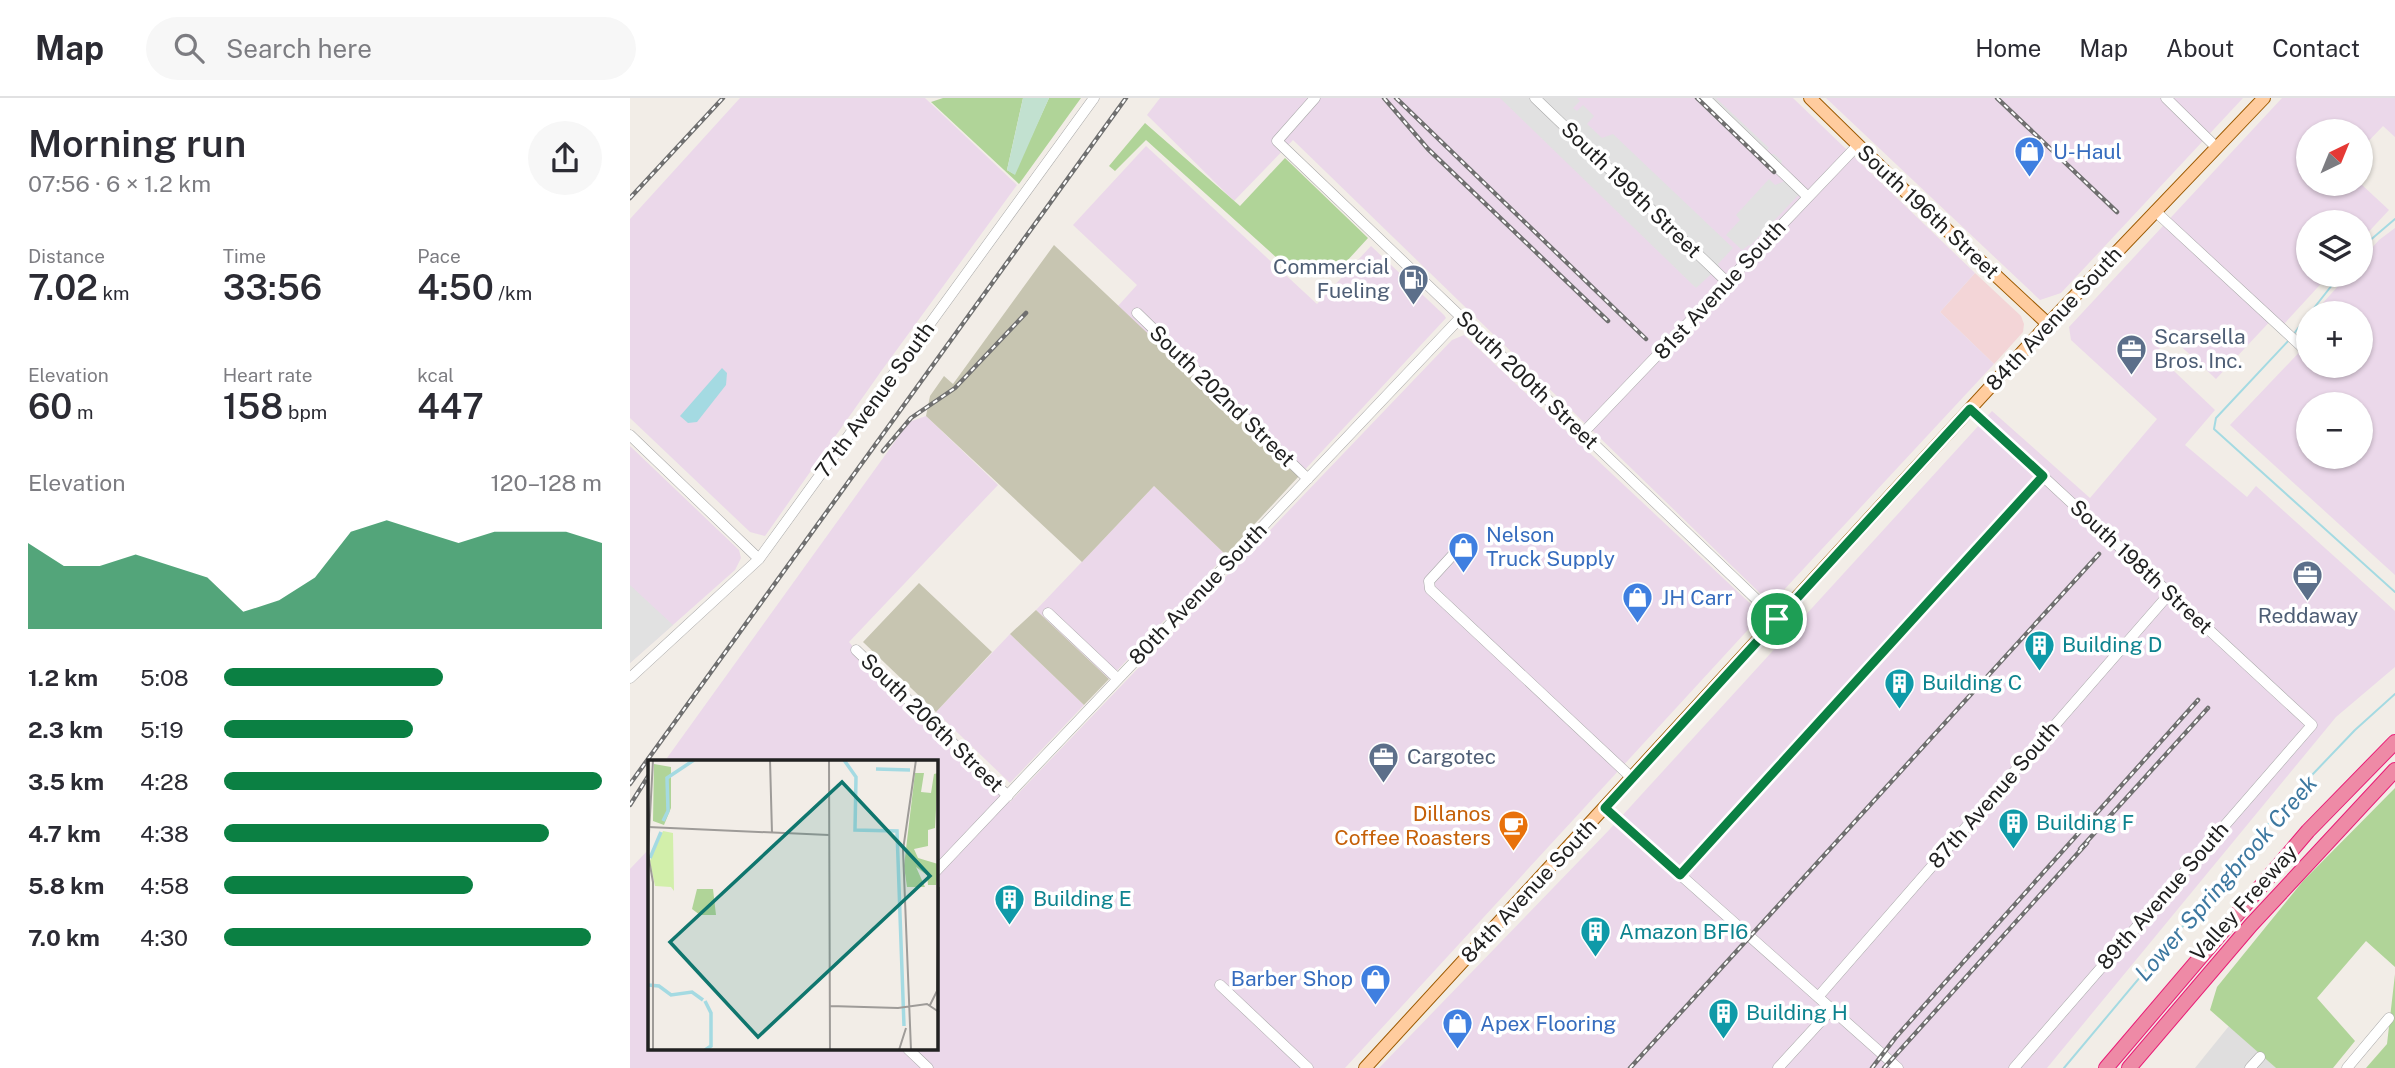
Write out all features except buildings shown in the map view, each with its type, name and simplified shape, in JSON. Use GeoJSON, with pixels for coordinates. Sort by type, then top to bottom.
{"type":"FeatureCollection","features":[{"type":"Feature","properties":{"kind":"highway","name":"Valley Freeway"},"geometry":{"type":"LineString","coordinates":[[2106,1068],[2308,831],[2395,742]]}},
{"type":"Feature","properties":{"kind":"highway"},"geometry":{"type":"LineString","coordinates":[[2251,925],[2296,867],[2395,762]]}},
{"type":"Feature","properties":{"kind":"highway","name":"Valley Freeway"},"geometry":{"type":"LineString","coordinates":[[2129,1068],[2251,925],[2395,770]]}},
{"type":"Feature","properties":{"kind":"main road","name":"South 196th Street"},"geometry":{"type":"LineString","coordinates":[[1810,98],[1857,146],[2048,324]]}},
{"type":"Feature","properties":{"kind":"main road","name":"84th Avenue South"},"geometry":{"type":"LineString","coordinates":[[1365,1068],[2048,324],[2264,98]]}},
{"type":"Feature","properties":{"kind":"street","name":"77th Avenue South"},"geometry":{"type":"LineString","coordinates":[[630,678],[759,559],[1094,98]]}},
{"type":"Feature","properties":{"kind":"street","name":"South 200th Street"},"geometry":{"type":"LineString","coordinates":[[1315,98],[1277,141],[1777,619]]}},
{"type":"Feature","properties":{"kind":"street","name":"South 199th Street"},"geometry":{"type":"LineString","coordinates":[[1535,98],[1727,282]]}},
{"type":"Feature","properties":{"kind":"street"},"geometry":{"type":"LineString","coordinates":[[1705,98],[1808,197]]}},
{"type":"Feature","properties":{"kind":"street"},"geometry":{"type":"LineString","coordinates":[[2166,98],[2216,147]]}},
{"type":"Feature","properties":{"kind":"street","name":"81st Avenue South"},"geometry":{"type":"LineString","coordinates":[[1583,433],[1857,146]]}},
{"type":"Feature","properties":{"kind":"street"},"geometry":{"type":"LineString","coordinates":[[2155,211],[2296,342]]}},
{"type":"Feature","properties":{"kind":"street","name":"South 202nd Street"},"geometry":{"type":"LineString","coordinates":[[1137,313],[1308,479]]}},
{"type":"Feature","properties":{"kind":"street","name":"80th Avenue South"},"geometry":{"type":"LineString","coordinates":[[938,870],[1461,317]]}},
{"type":"Feature","properties":{"kind":"street","name":"South 198th Street"},"geometry":{"type":"LineString","coordinates":[[1970,409],[2312,725]]}},
{"type":"Feature","properties":{"kind":"street"},"geometry":{"type":"LineString","coordinates":[[630,435],[759,559]]}},
{"type":"Feature","properties":{"kind":"street"},"geometry":{"type":"LineString","coordinates":[[1680,875],[2043,476]]}},
{"type":"Feature","properties":{"kind":"street"},"geometry":{"type":"LineString","coordinates":[[1461,546],[1429,582],[1430,589],[1632,778]]}},
{"type":"Feature","properties":{"kind":"street","name":"87th Avenue South"},"geometry":{"type":"LineString","coordinates":[[1818,997],[2170,593]]}},
{"type":"Feature","properties":{"kind":"street"},"geometry":{"type":"LineString","coordinates":[[1048,613],[1118,679]]}},
{"type":"Feature","properties":{"kind":"street","name":"South 206th Street"},"geometry":{"type":"LineString","coordinates":[[856,650],[1009,796]]}},
{"type":"Feature","properties":{"kind":"street","name":"89th Avenue South"},"geometry":{"type":"LineString","coordinates":[[2014,1068],[2312,725]]}},
{"type":"Feature","properties":{"kind":"street"},"geometry":{"type":"LineString","coordinates":[[1605,808],[1898,1068]]}},
{"type":"Feature","properties":{"kind":"street"},"geometry":{"type":"LineString","coordinates":[[1220,985],[1308,1068]]}},
{"type":"Feature","properties":{"kind":"street"},"geometry":{"type":"LineString","coordinates":[[1778,1068],[1832,1009]]}},
{"type":"Feature","properties":{"kind":"street"},"geometry":{"type":"LineString","coordinates":[[2347,1068],[2389,1017]]}},
{"type":"Feature","properties":{"kind":"street"},"geometry":{"type":"LineString","coordinates":[[910,1051],[928,1068]]}},
{"type":"Feature","properties":{"kind":"street"},"geometry":{"type":"LineString","coordinates":[[2250,1068],[2260,1057]]}},
{"type":"Feature","properties":{"kind":"shaded area"},"geometry":{"type":"Polygon","coordinates":[[[740,98],[925,98],[1017,185],[765,536],[750,532],[630,418],[630,219],[740,98]]]}},
{"type":"Feature","properties":{"kind":"shaded area"},"geometry":{"type":"Polygon","coordinates":[[[1160,98],[1793,98],[1975,273],[1940,312],[1994,364],[1781,593],[1775,598],[1766,599],[1293,140],[1234,201],[1147,115],[1160,98]]]}},
{"type":"Feature","properties":{"kind":"shaded area"},"geometry":{"type":"Polygon","coordinates":[[[1500,98],[1577,98],[1580,101],[1573,108],[1577,111],[1583,105],[1594,116],[1587,124],[1602,138],[1613,134],[1733,248],[1718,264],[1719,267],[1696,288],[1500,98]]]}},
{"type":"Feature","properties":{"kind":"shaded area"},"geometry":{"type":"Polygon","coordinates":[[[1701,98],[1716,98],[1769,148],[1766,154],[1774,154],[1782,161],[1781,164],[1804,189],[1750,246],[1742,250],[1726,235],[1740,220],[1736,215],[1769,179],[1775,185],[1785,181],[1701,98]]]}},
{"type":"Feature","properties":{"kind":"shaded area"},"geometry":{"type":"Polygon","coordinates":[[[1826,98],[2243,98],[2061,293],[2040,300],[1826,98]]]}},
{"type":"Feature","properties":{"kind":"shaded area"},"geometry":{"type":"Polygon","coordinates":[[[2282,98],[2395,98],[2395,137],[2383,126],[2373,136],[2373,119],[2296,119],[2296,196],[2373,195],[2389,210],[2373,227],[2373,210],[2296,210],[2296,287],[2318,287],[2305,301],[2296,301],[2296,311],[2284,324],[2275,316],[2216,379],[2171,337],[2155,353],[2215,410],[2185,445],[2247,497],[2256,486],[2395,611],[2395,667],[2336,717],[2047,1068],[1379,1068],[1610,829],[1992,411],[2090,498],[2157,419],[2071,340],[2069,327],[2282,98]]]}},
{"type":"Feature","properties":{"kind":"shaded area"},"geometry":{"type":"Polygon","coordinates":[[[1146,146],[1317,304],[1371,246],[1446,318],[1299,476],[1118,306],[1137,285],[1073,225],[1146,146]]]}},
{"type":"Feature","properties":{"kind":"shaded area"},"geometry":{"type":"Polygon","coordinates":[[[2395,228],[2395,575],[2230,425],[2296,356],[2296,378],[2373,378],[2373,301],[2325,301],[2337,287],[2373,287],[2373,247],[2395,228]]]}},
{"type":"Feature","properties":{"kind":"shaded area"},"geometry":{"type":"Polygon","coordinates":[[[1054,245],[1299,476],[1226,555],[1154,486],[1082,562],[926,416],[930,396],[944,376],[953,384],[1054,245]]]}},
{"type":"Feature","properties":{"kind":"shaded area"},"geometry":{"type":"Polygon","coordinates":[[[1975,273],[2021,316],[2024,324],[2023,332],[1994,364],[1940,312],[1975,273]]]}},
{"type":"Feature","properties":{"kind":"shaded area"},"geometry":{"type":"Polygon","coordinates":[[[1464,335],[1755,608],[1757,620],[1345,1068],[630,1068],[630,869],[648,850],[648,1051],[938,1051],[938,760],[667,758],[909,422],[926,416],[998,485],[849,642],[854,648],[851,651],[1010,802],[1452,340],[1464,335]]]}},
{"type":"Feature","properties":{"kind":"shaded area"},"geometry":{"type":"Polygon","coordinates":[[[630,446],[739,550],[741,558],[735,570],[630,663],[630,446]]]}},
{"type":"Feature","properties":{"kind":"shaded area"},"geometry":{"type":"Polygon","coordinates":[[[1154,486],[1226,555],[1109,679],[1036,610],[1154,486]]]}},
{"type":"Feature","properties":{"kind":"shaded area"},"geometry":{"type":"Polygon","coordinates":[[[919,583],[992,652],[936,712],[863,642],[919,583]]]}},
{"type":"Feature","properties":{"kind":"shaded area"},"geometry":{"type":"Polygon","coordinates":[[[630,585],[673,625],[630,663],[630,585]]]}},
{"type":"Feature","properties":{"kind":"shaded area"},"geometry":{"type":"Polygon","coordinates":[[[1036,610],[1109,679],[1084,705],[1010,634],[1036,610]]]}},
{"type":"Feature","properties":{"kind":"shaded area"},"geometry":{"type":"Polygon","coordinates":[[[1010,634],[1084,705],[1010,783],[936,712],[1010,634]]]}},
{"type":"Feature","properties":{"kind":"shaded area"},"geometry":{"type":"Polygon","coordinates":[[[2229,1026],[2276,1068],[2195,1068],[2229,1026]]]}},
{"type":"Feature","properties":{"kind":"green space"},"geometry":{"type":"Polygon","coordinates":[[[943,98],[1023,98],[1007,170],[1014,174],[1049,98],[1081,98],[1019,184],[931,102],[943,98]]]}},
{"type":"Feature","properties":{"kind":"green space"},"geometry":{"type":"Polygon","coordinates":[[[1023,98],[1049,98],[1015,175],[1007,170],[1023,98]]]}},
{"type":"Feature","properties":{"kind":"green space"},"geometry":{"type":"Polygon","coordinates":[[[1145,123],[1240,206],[1285,158],[1368,238],[1346,262],[1288,268],[1146,140],[1115,171],[1109,166],[1145,123]]]}},
{"type":"Feature","properties":{"kind":"green space"},"geometry":{"type":"Polygon","coordinates":[[[2395,788],[2395,967],[2366,941],[2317,998],[2355,1041],[2333,1068],[2276,1068],[2210,1010],[2217,987],[2303,881],[2395,788]]]}},
{"type":"Feature","properties":{"kind":"green space"},"geometry":{"type":"Polygon","coordinates":[[[2395,974],[2395,1068],[2366,1068],[2387,1044],[2395,974]]]}},
{"type":"Feature","properties":{"kind":"water"},"geometry":{"type":"Polygon","coordinates":[[[722,368],[727,373],[726,385],[697,422],[688,423],[680,416],[722,368]]]}},
{"type":"Feature","properties":{"kind":"waterway","name":"Lower Springbrook Creek"},"geometry":{"type":"LineString","coordinates":[[2373,238],[2395,219]]}},
{"type":"Feature","properties":{"kind":"waterway","name":"Lower Springbrook Creek"},"geometry":{"type":"LineString","coordinates":[[2319,301],[2331,287]]}},
{"type":"Feature","properties":{"kind":"waterway","name":"Lower Springbrook Creek"},"geometry":{"type":"LineString","coordinates":[[2293,335],[2296,331]]}},
{"type":"Feature","properties":{"kind":"waterway","name":"Lower Springbrook Creek"},"geometry":{"type":"LineString","coordinates":[[2290,339],[2216,418],[2214,429],[2395,592]]}},
{"type":"Feature","properties":{"kind":"waterway","name":"Lower Springbrook Creek"},"geometry":{"type":"LineString","coordinates":[[2064,1068],[2290,798],[2355,730],[2395,694]]}},
{"type":"Feature","properties":{"kind":"railway"},"geometry":{"type":"LineString","coordinates":[[630,198],[723,98]]}},
{"type":"Feature","properties":{"kind":"railway"},"geometry":{"type":"LineString","coordinates":[[630,784],[1126,98]]}},
{"type":"Feature","properties":{"kind":"railway"},"geometry":{"type":"LineString","coordinates":[[1384,98],[1428,149],[1608,321]]}},
{"type":"Feature","properties":{"kind":"railway"},"geometry":{"type":"LineString","coordinates":[[1396,98],[1646,339]]}},
{"type":"Feature","properties":{"kind":"railway"},"geometry":{"type":"LineString","coordinates":[[1697,98],[1774,172]]}},
{"type":"Feature","properties":{"kind":"railway"},"geometry":{"type":"LineString","coordinates":[[1997,98],[2117,212]]}},
{"type":"Feature","properties":{"kind":"railway"},"geometry":{"type":"LineString","coordinates":[[883,451],[911,418],[955,388],[1026,313]]}},
{"type":"Feature","properties":{"kind":"railway"},"geometry":{"type":"LineString","coordinates":[[1630,1068],[2099,554]]}},
{"type":"Feature","properties":{"kind":"railway"},"geometry":{"type":"LineString","coordinates":[[1872,1068],[1896,1037],[2198,700]]}},
{"type":"Feature","properties":{"kind":"railway"},"geometry":{"type":"LineString","coordinates":[[2080,849],[2208,708]]}},
{"type":"Feature","properties":{"kind":"railway"},"geometry":{"type":"LineString","coordinates":[[630,805],[648,777]]}},
{"type":"Feature","properties":{"kind":"railway"},"geometry":{"type":"LineString","coordinates":[[1884,1068],[2087,843]]}},
{"type":"Feature","properties":{"kind":"place","name":"U-Haul"},"geometry":{"type":"Point","coordinates":[2030,179]}},
{"type":"Feature","properties":{"kind":"place","name":"Commercial Fueling"},"geometry":{"type":"Point","coordinates":[1413,306]}},
{"type":"Feature","properties":{"kind":"place","name":"Scarsella Bros. Inc."},"geometry":{"type":"Point","coordinates":[2131,376]}},
{"type":"Feature","properties":{"kind":"place","name":"Nelson Truck Supply"},"geometry":{"type":"Point","coordinates":[1463,574]}},
{"type":"Feature","properties":{"kind":"place","name":"Reddaway"},"geometry":{"type":"Point","coordinates":[2308,603]}},
{"type":"Feature","properties":{"kind":"place","name":"JH Carr"},"geometry":{"type":"Point","coordinates":[1638,625]}},
{"type":"Feature","properties":{"kind":"place","name":"Building D"},"geometry":{"type":"Point","coordinates":[2039,672]}},
{"type":"Feature","properties":{"kind":"place","name":"Building C"},"geometry":{"type":"Point","coordinates":[1899,710]}},
{"type":"Feature","properties":{"kind":"place","name":"Cargotec"},"geometry":{"type":"Point","coordinates":[1384,784]}},
{"type":"Feature","properties":{"kind":"place","name":"Building F"},"geometry":{"type":"Point","coordinates":[2013,850]}},
{"type":"Feature","properties":{"kind":"place","name":"Dillanos Coffee Roasters"},"geometry":{"type":"Point","coordinates":[1514,853]}},
{"type":"Feature","properties":{"kind":"place","name":"Building E"},"geometry":{"type":"Point","coordinates":[1010,926]}},
{"type":"Feature","properties":{"kind":"place","name":"Amazon BFI6"},"geometry":{"type":"Point","coordinates":[1596,959]}},
{"type":"Feature","properties":{"kind":"place","name":"Barber Shop"},"geometry":{"type":"Point","coordinates":[1376,1006]}},
{"type":"Feature","properties":{"kind":"place","name":"Building H"},"geometry":{"type":"Point","coordinates":[1723,1040]}},
{"type":"Feature","properties":{"kind":"place","name":"Apex Flooring"},"geometry":{"type":"Point","coordinates":[1457,1051]}},
{"type":"Feature","properties":{"kind":"route"},"geometry":{"type":"LineString","coordinates":[[1970,409],[2043,476],[1680,875],[1605,808],[1777,619],[1970,409]]}}]}
